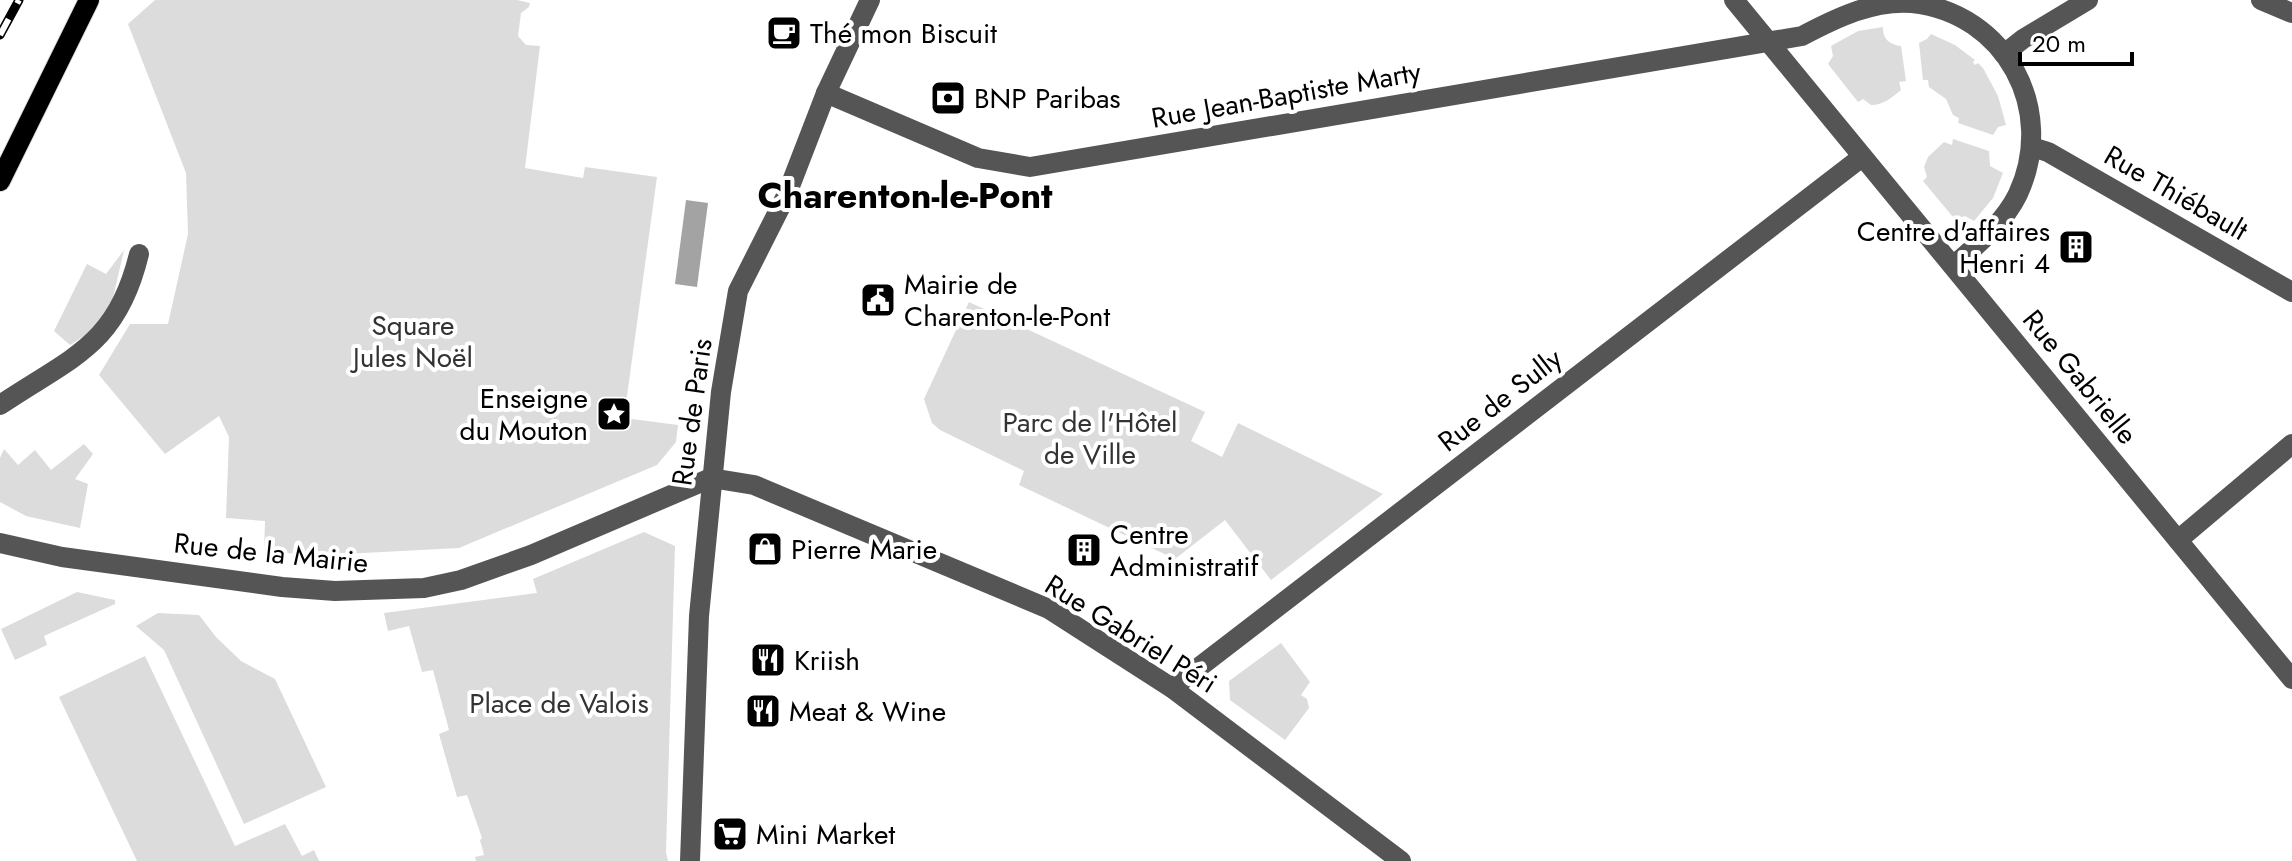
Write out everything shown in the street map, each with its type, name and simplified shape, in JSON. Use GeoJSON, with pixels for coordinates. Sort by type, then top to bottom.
{"type":"FeatureCollection","features":[{"type":"Feature","properties":{"kind":"main road"},"geometry":{"type":"LineString","coordinates":[[0,181],[89,0]]}},
{"type":"Feature","properties":{"kind":"street","name":"Rue de Paris"},"geometry":{"type":"LineString","coordinates":[[690,861],[699,616],[721,392],[738,291],[787,194],[826,93],[870,0]]}},
{"type":"Feature","properties":{"kind":"street","name":"Rue Gabrielle"},"geometry":{"type":"LineString","coordinates":[[1734,0],[2292,679]]}},
{"type":"Feature","properties":{"kind":"street"},"geometry":{"type":"LineString","coordinates":[[2004,54],[2088,0]]}},
{"type":"Feature","properties":{"kind":"street"},"geometry":{"type":"LineString","coordinates":[[2261,0],[2292,13]]}},
{"type":"Feature","properties":{"kind":"street","name":"Rue Jean-Baptiste Marty"},"geometry":{"type":"LineString","coordinates":[[826,93],[978,158],[1030,167],[1802,36],[1861,9],[1906,2],[1943,10],[1966,20],[1986,34],[2004,54],[2020,80],[2027,100],[2032,123],[2032,147]]}},
{"type":"Feature","properties":{"kind":"street"},"geometry":{"type":"LineString","coordinates":[[1953,266],[2010,207],[2027,171],[2032,147]]}},
{"type":"Feature","properties":{"kind":"street","name":"Rue Thiébault"},"geometry":{"type":"LineString","coordinates":[[2032,147],[2048,152],[2292,292]]}},
{"type":"Feature","properties":{"kind":"street","name":"Rue de Sully"},"geometry":{"type":"LineString","coordinates":[[1172,688],[1862,157]]}},
{"type":"Feature","properties":{"kind":"street"},"geometry":{"type":"LineString","coordinates":[[0,405],[78,354],[102,334],[120,309],[133,280],[139,254]]}},
{"type":"Feature","properties":{"kind":"street"},"geometry":{"type":"LineString","coordinates":[[2178,540],[2292,444]]}},
{"type":"Feature","properties":{"kind":"street","name":"Rue de la Mairie"},"geometry":{"type":"LineString","coordinates":[[0,543],[62,557],[282,587],[335,591],[424,588],[461,580],[531,555],[711,478]]}},
{"type":"Feature","properties":{"kind":"street","name":"Rue Gabriel Péri"},"geometry":{"type":"LineString","coordinates":[[711,478],[754,485],[1049,609],[1172,688],[1401,861]]}},
{"type":"Feature","properties":{"kind":"green space","name":"Square Jules Noël"},"geometry":{"type":"Polygon","coordinates":[[[155,0],[517,0],[530,3],[521,13],[518,36],[526,45],[540,46],[525,168],[583,178],[585,167],[657,177],[624,418],[678,425],[676,442],[657,465],[459,548],[325,555],[264,552],[265,521],[226,518],[229,437],[219,416],[165,454],[99,375],[130,324],[168,324],[188,234],[186,173],[128,24],[155,0]]]}},
{"type":"Feature","properties":{"kind":"green space"},"geometry":{"type":"Polygon","coordinates":[[[1883,27],[1888,41],[1901,46],[1906,81],[1899,82],[1901,90],[1884,102],[1871,105],[1863,99],[1858,102],[1828,64],[1833,56],[1831,46],[1858,31],[1883,27]]]}},
{"type":"Feature","properties":{"kind":"green space"},"geometry":{"type":"Polygon","coordinates":[[[1931,34],[1955,45],[1975,60],[1975,65],[1978,63],[1983,68],[1998,96],[2006,125],[1998,127],[1993,135],[1958,123],[1959,118],[1953,115],[1946,99],[1929,87],[1928,80],[1923,80],[1919,43],[1931,34]]]}},
{"type":"Feature","properties":{"kind":"green space"},"geometry":{"type":"Polygon","coordinates":[[[1953,139],[1989,151],[1990,166],[2003,173],[1993,198],[1974,221],[1965,216],[1953,217],[1923,181],[1927,177],[1924,167],[1928,157],[1944,142],[1952,145],[1953,139]]]}},
{"type":"Feature","properties":{"kind":"green space"},"geometry":{"type":"Polygon","coordinates":[[[124,250],[113,298],[96,328],[70,345],[54,331],[87,264],[106,274],[124,250]]]}},
{"type":"Feature","properties":{"kind":"green space","name":"Parc de l'Hôtel de Ville"},"geometry":{"type":"Polygon","coordinates":[[[969,302],[1205,412],[1191,441],[1222,457],[1238,423],[1383,494],[1271,580],[1225,520],[1175,559],[1019,485],[1024,471],[940,430],[932,423],[924,399],[969,302]]]}},
{"type":"Feature","properties":{"kind":"green space"},"geometry":{"type":"Polygon","coordinates":[[[84,444],[93,454],[75,479],[88,484],[80,528],[26,516],[0,502],[0,458],[4,449],[18,465],[35,450],[51,470],[84,444]]]}},
{"type":"Feature","properties":{"kind":"green space","name":"Place de Valois"},"geometry":{"type":"Polygon","coordinates":[[[644,532],[675,546],[668,861],[476,861],[475,857],[484,855],[482,838],[467,795],[457,797],[439,734],[449,730],[433,670],[422,672],[409,626],[388,631],[384,613],[537,593],[533,579],[644,532]]]}},
{"type":"Feature","properties":{"kind":"green space"},"geometry":{"type":"Polygon","coordinates":[[[77,592],[115,600],[115,604],[44,636],[47,645],[15,660],[1,629],[77,592]]]}},
{"type":"Feature","properties":{"kind":"green space"},"geometry":{"type":"Polygon","coordinates":[[[158,613],[199,615],[241,661],[275,679],[326,787],[244,824],[164,650],[136,626],[158,613]]]}},
{"type":"Feature","properties":{"kind":"green space"},"geometry":{"type":"Polygon","coordinates":[[[1281,643],[1310,682],[1301,695],[1307,699],[1309,708],[1285,740],[1230,700],[1229,681],[1281,643]]]}},
{"type":"Feature","properties":{"kind":"green space"},"geometry":{"type":"Polygon","coordinates":[[[145,656],[235,846],[285,824],[302,856],[314,850],[319,861],[137,861],[59,697],[145,656]]]}},
{"type":"Feature","properties":{"kind":"shaded area"},"geometry":{"type":"Polygon","coordinates":[[[686,200],[708,203],[697,287],[675,284],[686,200]]]}},
{"type":"Feature","properties":{"kind":"railway"},"geometry":{"type":"LineString","coordinates":[[0,35],[19,0]]}},
{"type":"Feature","properties":{"kind":"place","name":"Thé mon Biscuit"},"geometry":{"type":"Point","coordinates":[784,33]}},
{"type":"Feature","properties":{"kind":"place","name":"BNP Paribas"},"geometry":{"type":"Point","coordinates":[948,98]}},
{"type":"Feature","properties":{"kind":"place","name":"Centre d'affaires Henri 4"},"geometry":{"type":"Point","coordinates":[2076,247]}},
{"type":"Feature","properties":{"kind":"place","name":"Mairie de Charenton-le-Pont"},"geometry":{"type":"Point","coordinates":[878,300]}},
{"type":"Feature","properties":{"kind":"place","name":"Enseigne du Mouton"},"geometry":{"type":"Point","coordinates":[614,414]}},
{"type":"Feature","properties":{"kind":"place","name":"Pierre Marie"},"geometry":{"type":"Point","coordinates":[765,549]}},
{"type":"Feature","properties":{"kind":"place","name":"Centre Administratif"},"geometry":{"type":"Point","coordinates":[1084,550]}},
{"type":"Feature","properties":{"kind":"place","name":"Kriish"},"geometry":{"type":"Point","coordinates":[768,660]}},
{"type":"Feature","properties":{"kind":"place","name":"Meat & Wine"},"geometry":{"type":"Point","coordinates":[763,711]}},
{"type":"Feature","properties":{"kind":"place","name":"Mini Market"},"geometry":{"type":"Point","coordinates":[730,834]}},
{"type":"Feature","properties":{"kind":"district","name":"Charenton-le-Pont"},"geometry":{"type":"Point","coordinates":[905,195]}}]}
